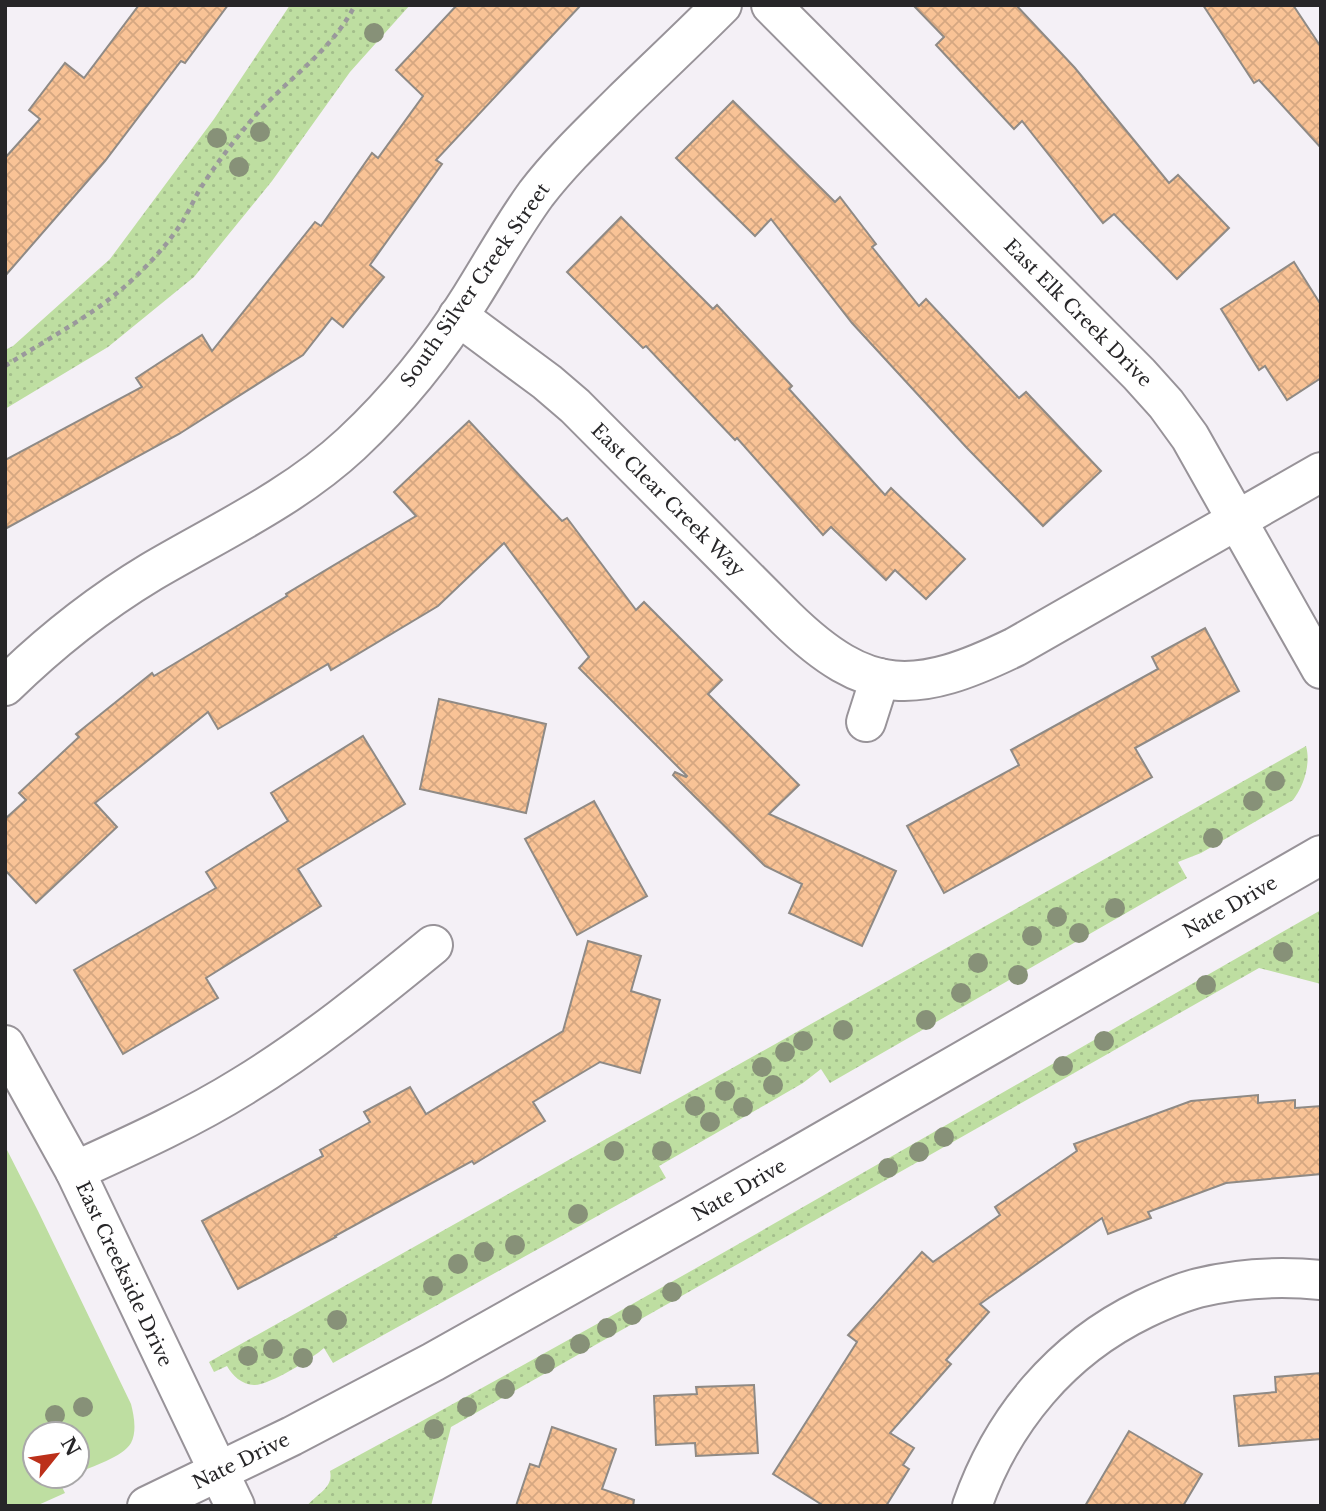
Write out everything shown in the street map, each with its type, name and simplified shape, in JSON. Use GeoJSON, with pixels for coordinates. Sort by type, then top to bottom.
{"type":"FeatureCollection","features":[{"type":"Feature","properties":{"kind":"street","name":"South Silver Creek Street"},"geometry":{"type":"LineString","coordinates":[[5,686],[76,624],[124,589],[294,489],[337,457],[368,428],[431,354],[537,193],[591,133],[722,5]]}},
{"type":"Feature","properties":{"kind":"street","name":"East Elk Creek Drive"},"geometry":{"type":"LineString","coordinates":[[771,5],[1167,404],[1190,437],[1321,669]]}},
{"type":"Feature","properties":{"kind":"street","name":"East Clear Creek Way"},"geometry":{"type":"LineString","coordinates":[[458,316],[567,399],[807,639],[843,665],[872,677],[902,682],[930,680],[983,662],[1015,647],[1321,472]]}},
{"type":"Feature","properties":{"kind":"street"},"geometry":{"type":"LineString","coordinates":[[866,722],[880,678]]}},
{"type":"Feature","properties":{"kind":"street","name":"Nate Drive"},"geometry":{"type":"LineString","coordinates":[[147,1506],[227,1489],[352,1406],[681,1223],[1321,855]]}},
{"type":"Feature","properties":{"kind":"street"},"geometry":{"type":"LineString","coordinates":[[75,1171],[157,1133],[253,1079],[370,998],[433,945]]}},
{"type":"Feature","properties":{"kind":"street","name":"East Creekside Drive"},"geometry":{"type":"LineString","coordinates":[[5,1045],[75,1171],[227,1489]]}},
{"type":"Feature","properties":{"kind":"street"},"geometry":{"type":"LineString","coordinates":[[972,1506],[992,1458],[1015,1419],[1050,1377],[1087,1342],[1142,1310],[1196,1288],[1261,1278],[1321,1280]]}},
{"type":"Feature","properties":{"kind":"path"},"geometry":{"type":"LineString","coordinates":[[5,366],[96,309],[134,278],[175,232],[200,190],[242,132],[265,104],[326,47],[355,5]]}},
{"type":"Feature","properties":{"kind":"green space"},"geometry":{"type":"Polygon","coordinates":[[[290,5],[410,5],[350,72],[272,181],[194,277],[108,347],[5,409],[5,350],[13,346],[110,259],[214,119],[290,5]]]}},
{"type":"Feature","properties":{"kind":"green space"},"geometry":{"type":"Polygon","coordinates":[[[1306,746],[1306,774],[1293,800],[1201,853],[1178,862],[1187,878],[830,1083],[821,1069],[803,1083],[659,1166],[666,1178],[333,1363],[324,1348],[279,1376],[254,1385],[238,1379],[227,1366],[214,1372],[209,1362],[1306,746]]]}},
{"type":"Feature","properties":{"kind":"green space"},"geometry":{"type":"Polygon","coordinates":[[[1321,910],[1321,984],[1259,968],[451,1427],[431,1506],[307,1506],[327,1486],[331,1477],[330,1471],[703,1264],[1321,910]]]}},
{"type":"Feature","properties":{"kind":"green space"},"geometry":{"type":"Polygon","coordinates":[[[5,1146],[131,1404],[134,1434],[131,1443],[121,1453],[91,1467],[91,1420],[21,1420],[21,1490],[64,1490],[65,1493],[36,1506],[5,1506],[5,1146]]]}},
{"type":"Feature","properties":{"kind":"building"},"geometry":{"type":"Polygon","coordinates":[[[139,5],[228,5],[185,63],[181,61],[105,161],[5,276],[5,158],[40,119],[29,110],[65,63],[84,78],[139,5]]]}},
{"type":"Feature","properties":{"kind":"building"},"geometry":{"type":"Polygon","coordinates":[[[457,5],[581,5],[436,160],[442,164],[370,265],[384,277],[343,327],[332,318],[303,355],[179,434],[5,529],[5,460],[142,387],[136,378],[202,335],[212,351],[315,222],[321,226],[372,153],[378,158],[423,96],[396,70],[457,5]]]}},
{"type":"Feature","properties":{"kind":"building"},"geometry":{"type":"Polygon","coordinates":[[[913,5],[1016,5],[1075,68],[1169,183],[1178,175],[1229,228],[1177,279],[1114,214],[1103,223],[1022,121],[1014,129],[936,45],[944,37],[913,5]]]}},
{"type":"Feature","properties":{"kind":"building"},"geometry":{"type":"Polygon","coordinates":[[[1203,5],[1293,5],[1321,47],[1321,148],[1259,80],[1254,83],[1203,5]]]}},
{"type":"Feature","properties":{"kind":"building"},"geometry":{"type":"Polygon","coordinates":[[[733,101],[835,202],[840,197],[876,244],[872,247],[919,306],[926,299],[1019,398],[1026,392],[1101,471],[1043,526],[852,323],[771,219],[755,236],[676,158],[733,101]]]}},
{"type":"Feature","properties":{"kind":"building"},"geometry":{"type":"Polygon","coordinates":[[[621,217],[713,309],[717,305],[792,386],[789,389],[885,495],[891,488],[965,559],[926,599],[895,570],[886,580],[831,527],[823,535],[737,438],[735,440],[646,346],[643,348],[567,272],[621,217]]]}},
{"type":"Feature","properties":{"kind":"building"},"geometry":{"type":"Polygon","coordinates":[[[1294,262],[1321,305],[1321,378],[1287,400],[1265,366],[1259,370],[1221,309],[1294,262]]]}},
{"type":"Feature","properties":{"kind":"building"},"geometry":{"type":"Polygon","coordinates":[[[469,421],[562,521],[567,518],[636,610],[644,602],[722,680],[708,694],[799,785],[769,814],[896,871],[862,946],[789,913],[802,884],[765,866],[673,775],[675,772],[687,776],[579,668],[589,657],[504,543],[438,606],[331,670],[328,664],[218,729],[208,712],[95,803],[117,827],[36,903],[5,870],[5,819],[26,800],[19,793],[79,737],[76,734],[152,673],[154,676],[416,516],[394,492],[469,421]]]}},
{"type":"Feature","properties":{"kind":"building"},"geometry":{"type":"Polygon","coordinates":[[[1205,628],[1239,691],[1135,748],[1152,777],[944,893],[907,826],[1019,765],[1011,750],[1158,669],[1152,657],[1205,628]]]}},
{"type":"Feature","properties":{"kind":"building"},"geometry":{"type":"Polygon","coordinates":[[[439,699],[546,724],[526,813],[420,789],[439,699]]]}},
{"type":"Feature","properties":{"kind":"building"},"geometry":{"type":"Polygon","coordinates":[[[363,736],[405,804],[298,869],[321,906],[206,978],[218,998],[123,1054],[74,970],[216,888],[206,872],[288,821],[271,793],[363,736]]]}},
{"type":"Feature","properties":{"kind":"building"},"geometry":{"type":"Polygon","coordinates":[[[594,801],[647,896],[577,935],[525,839],[594,801]]]}},
{"type":"Feature","properties":{"kind":"building"},"geometry":{"type":"Polygon","coordinates":[[[588,941],[641,956],[631,991],[660,1000],[640,1073],[600,1062],[533,1102],[545,1121],[474,1164],[472,1161],[238,1289],[202,1221],[323,1156],[320,1150],[370,1122],[364,1112],[410,1087],[426,1114],[563,1031],[588,941]]]}},
{"type":"Feature","properties":{"kind":"building"},"geometry":{"type":"Polygon","coordinates":[[[1258,1095],[1258,1103],[1295,1100],[1295,1108],[1321,1106],[1321,1174],[1226,1183],[1148,1212],[1151,1218],[1108,1234],[1102,1218],[980,1304],[989,1312],[946,1360],[951,1364],[890,1433],[914,1448],[903,1465],[909,1469],[886,1506],[824,1506],[773,1474],[857,1342],[848,1335],[922,1252],[933,1262],[1000,1215],[995,1207],[1077,1151],[1074,1144],[1191,1101],[1258,1095]]]}},
{"type":"Feature","properties":{"kind":"building"},"geometry":{"type":"Polygon","coordinates":[[[1321,1373],[1321,1439],[1239,1446],[1234,1396],[1276,1392],[1275,1377],[1321,1373]]]}},
{"type":"Feature","properties":{"kind":"building"},"geometry":{"type":"Polygon","coordinates":[[[754,1385],[758,1453],[696,1456],[695,1443],[656,1445],[654,1396],[697,1394],[696,1387],[754,1385]]]}},
{"type":"Feature","properties":{"kind":"building"},"geometry":{"type":"Polygon","coordinates":[[[552,1427],[616,1449],[602,1489],[634,1500],[633,1506],[516,1506],[530,1464],[539,1467],[552,1427]]]}},
{"type":"Feature","properties":{"kind":"building"},"geometry":{"type":"Polygon","coordinates":[[[1129,1431],[1202,1474],[1183,1506],[1085,1506],[1129,1431]]]}}]}
